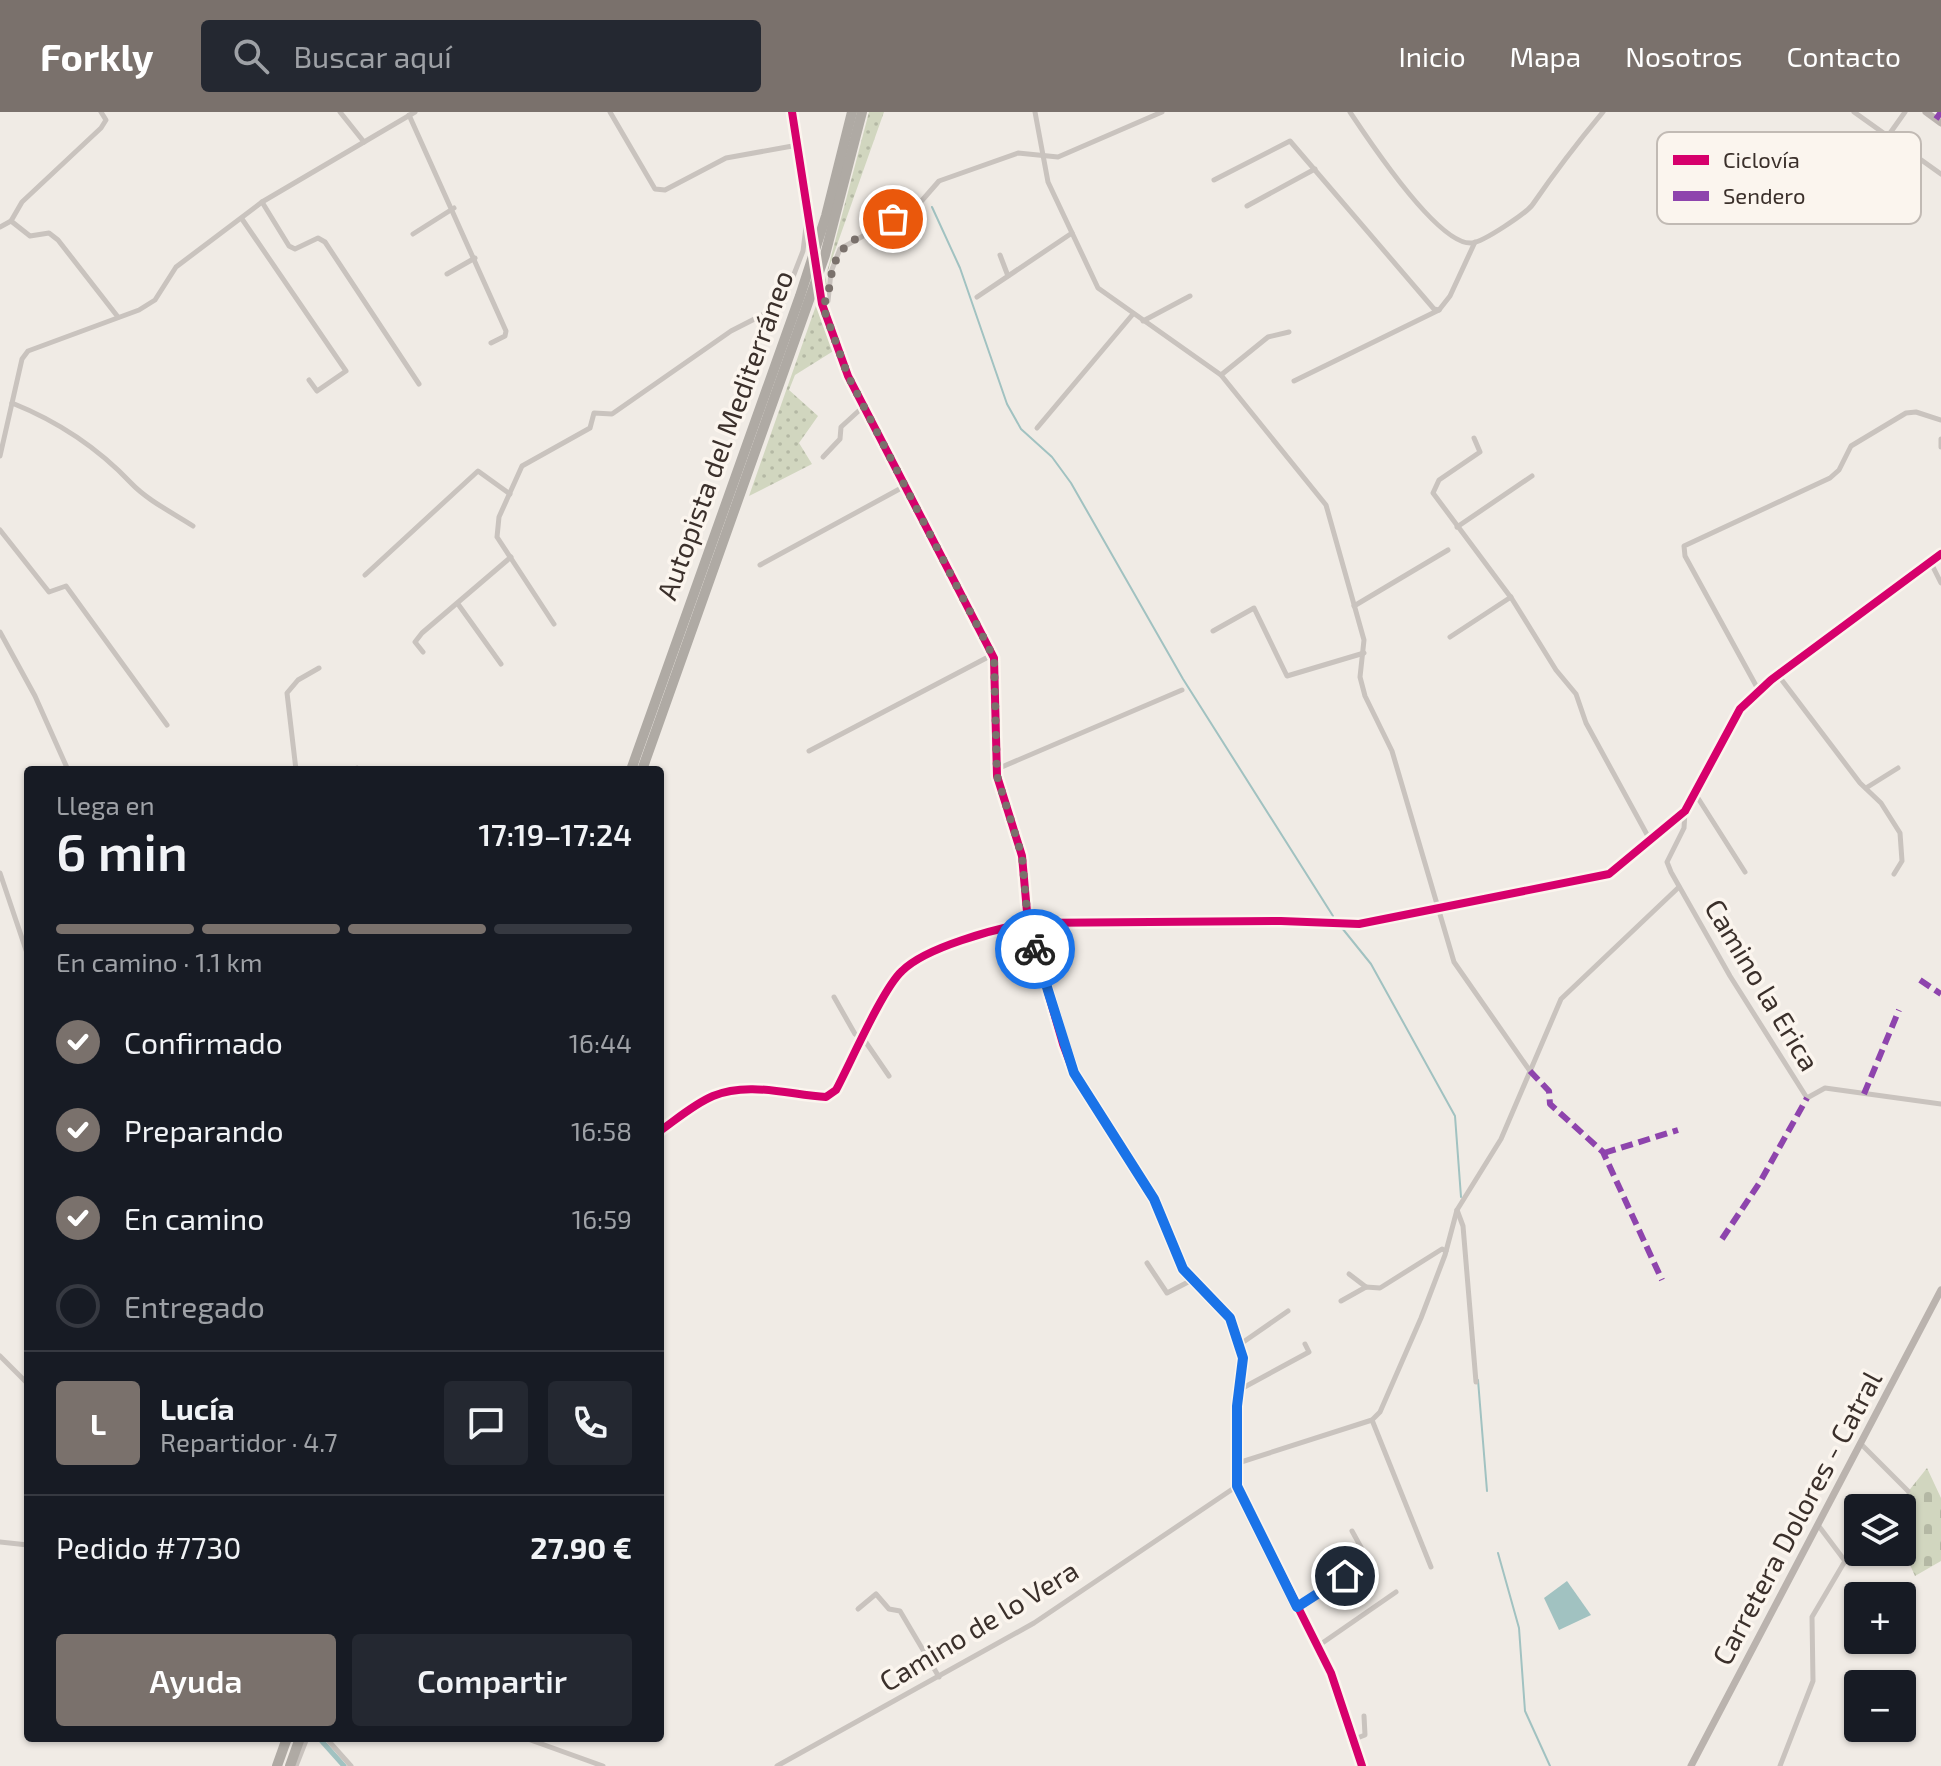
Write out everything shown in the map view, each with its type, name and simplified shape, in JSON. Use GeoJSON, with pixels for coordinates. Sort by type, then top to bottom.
{"type":"FeatureCollection","features":[{"type":"Feature","properties":{"kind":"highway","name":"Autopista del Mediterráneo"},"geometry":{"type":"LineString","coordinates":[[632,766],[800,296],[826,216],[852,112]]}},
{"type":"Feature","properties":{"kind":"highway","name":"Autopista del Mediterráneo"},"geometry":{"type":"LineString","coordinates":[[643,766],[825,255],[862,112]]}},
{"type":"Feature","properties":{"kind":"highway"},"geometry":{"type":"LineString","coordinates":[[277,1766],[286,1742]]}},
{"type":"Feature","properties":{"kind":"highway"},"geometry":{"type":"LineString","coordinates":[[290,1766],[299,1742]]}},
{"type":"Feature","properties":{"kind":"street"},"geometry":{"type":"LineString","coordinates":[[0,227],[11,221],[22,202],[101,128],[106,120],[101,112]]}},
{"type":"Feature","properties":{"kind":"street"},"geometry":{"type":"LineString","coordinates":[[340,112],[364,142]]}},
{"type":"Feature","properties":{"kind":"street"},"geometry":{"type":"LineString","coordinates":[[610,112],[655,189],[665,190],[726,158],[798,145]]}},
{"type":"Feature","properties":{"kind":"street"},"geometry":{"type":"LineString","coordinates":[[792,112],[813,233]]}},
{"type":"Feature","properties":{"kind":"street"},"geometry":{"type":"LineString","coordinates":[[1035,112],[1048,182],[1098,288],[1221,375],[1326,505],[1364,653],[1360,677],[1365,696],[1392,751],[1454,962],[1530,1071]]}},
{"type":"Feature","properties":{"kind":"street"},"geometry":{"type":"LineString","coordinates":[[1350,112],[1402,189],[1457,239],[1475,242]]}},
{"type":"Feature","properties":{"kind":"street"},"geometry":{"type":"LineString","coordinates":[[1294,381],[1439,313],[1475,242],[1532,206],[1551,176],[1603,112]]}},
{"type":"Feature","properties":{"kind":"street"},"geometry":{"type":"LineString","coordinates":[[1854,112],[1882,132]]}},
{"type":"Feature","properties":{"kind":"street"},"geometry":{"type":"LineString","coordinates":[[1891,132],[1905,112]]}},
{"type":"Feature","properties":{"kind":"street"},"geometry":{"type":"LineString","coordinates":[[1926,112],[1939,118]]}},
{"type":"Feature","properties":{"kind":"street"},"geometry":{"type":"LineString","coordinates":[[822,304],[828,299],[831,272],[840,249],[918,205],[939,181],[1018,153],[1058,157],[1157,113]]}},
{"type":"Feature","properties":{"kind":"street"},"geometry":{"type":"LineString","coordinates":[[0,456],[3,425],[12,403],[22,359],[28,351],[155,300],[176,267],[262,202],[412,114],[506,331],[505,336],[491,343]]}},
{"type":"Feature","properties":{"kind":"street"},"geometry":{"type":"LineString","coordinates":[[1214,180],[1290,141],[1434,309],[1439,310]]}},
{"type":"Feature","properties":{"kind":"street"},"geometry":{"type":"LineString","coordinates":[[1921,160],[1941,174]]}},
{"type":"Feature","properties":{"kind":"street"},"geometry":{"type":"LineString","coordinates":[[1247,206],[1315,169]]}},
{"type":"Feature","properties":{"kind":"street"},"geometry":{"type":"LineString","coordinates":[[262,202],[289,246],[295,249],[318,238],[325,242],[419,384]]}},
{"type":"Feature","properties":{"kind":"street"},"geometry":{"type":"LineString","coordinates":[[413,234],[454,208]]}},
{"type":"Feature","properties":{"kind":"street"},"geometry":{"type":"LineString","coordinates":[[554,624],[496,530],[522,466],[590,428],[594,413],[612,414],[731,331],[782,305],[799,262],[808,211]]}},
{"type":"Feature","properties":{"kind":"street"},"geometry":{"type":"LineString","coordinates":[[242,219],[346,371],[317,391],[309,380]]}},
{"type":"Feature","properties":{"kind":"street"},"geometry":{"type":"LineString","coordinates":[[11,221],[30,236],[49,233],[58,240],[118,317]]}},
{"type":"Feature","properties":{"kind":"street"},"geometry":{"type":"LineString","coordinates":[[977,297],[1072,233]]}},
{"type":"Feature","properties":{"kind":"street"},"geometry":{"type":"LineString","coordinates":[[1000,255],[1008,276]]}},
{"type":"Feature","properties":{"kind":"street"},"geometry":{"type":"LineString","coordinates":[[447,274],[475,258]]}},
{"type":"Feature","properties":{"kind":"street"},"geometry":{"type":"LineString","coordinates":[[820,294],[843,365],[992,655],[997,769],[1022,856],[1028,923],[1074,1073],[1154,1199],[1178,1259],[1192,1280],[1230,1318],[1243,1358],[1239,1390],[1237,1486],[1331,1673],[1362,1766]]}},
{"type":"Feature","properties":{"kind":"street"},"geometry":{"type":"LineString","coordinates":[[1143,321],[1190,296]]}},
{"type":"Feature","properties":{"kind":"street"},"geometry":{"type":"LineString","coordinates":[[1037,428],[1133,314]]}},
{"type":"Feature","properties":{"kind":"street"},"geometry":{"type":"LineString","coordinates":[[1221,375],[1268,337],[1289,332]]}},
{"type":"Feature","properties":{"kind":"street"},"geometry":{"type":"LineString","coordinates":[[12,403],[40,413],[58,425],[193,526]]}},
{"type":"Feature","properties":{"kind":"street"},"geometry":{"type":"LineString","coordinates":[[823,457],[840,439],[841,427],[864,406]]}},
{"type":"Feature","properties":{"kind":"street"},"geometry":{"type":"LineString","coordinates":[[1759,691],[1685,556],[1684,546],[1830,478],[1839,470],[1851,446],[1906,413],[1916,412],[1941,420]]}},
{"type":"Feature","properties":{"kind":"street"},"geometry":{"type":"LineString","coordinates":[[1474,438],[1480,452],[1439,480],[1433,493],[1511,597],[1556,670],[1576,694],[1586,723],[1650,840]]}},
{"type":"Feature","properties":{"kind":"street"},"geometry":{"type":"LineString","coordinates":[[1941,439],[1941,447]]}},
{"type":"Feature","properties":{"kind":"street"},"geometry":{"type":"LineString","coordinates":[[365,575],[478,471],[510,494]]}},
{"type":"Feature","properties":{"kind":"street"},"geometry":{"type":"LineString","coordinates":[[1457,527],[1532,476]]}},
{"type":"Feature","properties":{"kind":"street"},"geometry":{"type":"LineString","coordinates":[[760,565],[905,486]]}},
{"type":"Feature","properties":{"kind":"street"},"geometry":{"type":"LineString","coordinates":[[0,530],[49,592],[66,586],[167,725]]}},
{"type":"Feature","properties":{"kind":"street"},"geometry":{"type":"LineString","coordinates":[[1354,606],[1448,550]]}},
{"type":"Feature","properties":{"kind":"street"},"geometry":{"type":"LineString","coordinates":[[423,652],[415,642],[505,565],[511,559],[510,554]]}},
{"type":"Feature","properties":{"kind":"street"},"geometry":{"type":"LineString","coordinates":[[664,1128],[702,1101],[727,1092],[783,1090],[826,1097],[836,1090],[901,971],[925,956],[1001,927],[1028,923],[1281,921],[1359,924],[1439,911],[1609,874],[1685,811],[1740,709],[1778,675],[1941,554]]}},
{"type":"Feature","properties":{"kind":"street"},"geometry":{"type":"LineString","coordinates":[[1930,561],[1941,583]]}},
{"type":"Feature","properties":{"kind":"street"},"geometry":{"type":"LineString","coordinates":[[1450,637],[1511,597]]}},
{"type":"Feature","properties":{"kind":"street"},"geometry":{"type":"LineString","coordinates":[[458,604],[501,664]]}},
{"type":"Feature","properties":{"kind":"street"},"geometry":{"type":"LineString","coordinates":[[1213,631],[1254,608],[1287,676],[1364,653]]}},
{"type":"Feature","properties":{"kind":"street"},"geometry":{"type":"LineString","coordinates":[[0,632],[35,696],[66,766]]}},
{"type":"Feature","properties":{"kind":"street"},"geometry":{"type":"LineString","coordinates":[[809,751],[992,655]]}},
{"type":"Feature","properties":{"kind":"street"},"geometry":{"type":"LineString","coordinates":[[296,766],[287,693],[298,680],[319,668]]}},
{"type":"Feature","properties":{"kind":"street"},"geometry":{"type":"LineString","coordinates":[[1778,675],[1900,833],[1902,861],[1894,874]]}},
{"type":"Feature","properties":{"kind":"street"},"geometry":{"type":"LineString","coordinates":[[997,769],[1182,690]]}},
{"type":"Feature","properties":{"kind":"street"},"geometry":{"type":"LineString","coordinates":[[1866,788],[1898,768]]}},
{"type":"Feature","properties":{"kind":"street"},"geometry":{"type":"LineString","coordinates":[[1696,795],[1745,872]]}},
{"type":"Feature","properties":{"kind":"street","name":"Camino la Erica"},"geometry":{"type":"LineString","coordinates":[[1685,811],[1684,828],[1667,862],[1679,887],[1807,1098],[1825,1088],[1941,1104]]}},
{"type":"Feature","properties":{"kind":"street"},"geometry":{"type":"LineString","coordinates":[[0,873],[24,944]]}},
{"type":"Feature","properties":{"kind":"street"},"geometry":{"type":"LineString","coordinates":[[1238,1463],[1372,1420],[1386,1403],[1400,1375],[1446,1251],[1457,1210],[1495,1149],[1561,999],[1679,887]]}},
{"type":"Feature","properties":{"kind":"street"},"geometry":{"type":"LineString","coordinates":[[834,997],[855,1034],[863,1039],[889,1076]]}},
{"type":"Feature","properties":{"kind":"street"},"geometry":{"type":"LineString","coordinates":[[1457,1210],[1463,1226],[1476,1382]]}},
{"type":"Feature","properties":{"kind":"street"},"geometry":{"type":"LineString","coordinates":[[1349,1274],[1366,1287],[1380,1288],[1442,1249],[1446,1251]]}},
{"type":"Feature","properties":{"kind":"street"},"geometry":{"type":"LineString","coordinates":[[1147,1263],[1167,1293],[1192,1280]]}},
{"type":"Feature","properties":{"kind":"street"},"geometry":{"type":"LineString","coordinates":[[1341,1301],[1366,1287]]}},
{"type":"Feature","properties":{"kind":"street","name":"Carretera Dolores - Catral"},"geometry":{"type":"LineString","coordinates":[[1691,1766],[1941,1290]]}},
{"type":"Feature","properties":{"kind":"street"},"geometry":{"type":"LineString","coordinates":[[1239,1345],[1288,1311]]}},
{"type":"Feature","properties":{"kind":"street"},"geometry":{"type":"LineString","coordinates":[[1239,1390],[1309,1352],[1305,1344]]}},
{"type":"Feature","properties":{"kind":"street"},"geometry":{"type":"LineString","coordinates":[[0,1356],[24,1380]]}},
{"type":"Feature","properties":{"kind":"street"},"geometry":{"type":"LineString","coordinates":[[1372,1420],[1431,1567]]}},
{"type":"Feature","properties":{"kind":"street"},"geometry":{"type":"LineString","coordinates":[[1860,1444],[1908,1491]]}},
{"type":"Feature","properties":{"kind":"street","name":"Camino de lo Vera"},"geometry":{"type":"LineString","coordinates":[[777,1766],[1034,1623],[1237,1486]]}},
{"type":"Feature","properties":{"kind":"street"},"geometry":{"type":"LineString","coordinates":[[1780,1766],[1813,1681],[1809,1628],[1812,1617],[1845,1561],[1818,1525]]}},
{"type":"Feature","properties":{"kind":"street"},"geometry":{"type":"LineString","coordinates":[[1297,1607],[1368,1560],[1352,1531]]}},
{"type":"Feature","properties":{"kind":"street"},"geometry":{"type":"LineString","coordinates":[[0,1542],[24,1545]]}},
{"type":"Feature","properties":{"kind":"street"},"geometry":{"type":"LineString","coordinates":[[1318,1646],[1396,1592]]}},
{"type":"Feature","properties":{"kind":"street"},"geometry":{"type":"LineString","coordinates":[[858,1609],[876,1594],[889,1609],[900,1611],[939,1677]]}},
{"type":"Feature","properties":{"kind":"street"},"geometry":{"type":"LineString","coordinates":[[1352,1740],[1365,1735],[1364,1716]]}},
{"type":"Feature","properties":{"kind":"street"},"geometry":{"type":"LineString","coordinates":[[296,1766],[305,1742]]}},
{"type":"Feature","properties":{"kind":"street"},"geometry":{"type":"LineString","coordinates":[[330,1742],[351,1766]]}},
{"type":"Feature","properties":{"kind":"street"},"geometry":{"type":"LineString","coordinates":[[536,1742],[603,1766]]}},
{"type":"Feature","properties":{"kind":"green space"},"geometry":{"type":"Polygon","coordinates":[[[869,112],[884,112],[826,276],[827,289],[822,291],[869,112]]]}},
{"type":"Feature","properties":{"kind":"green space"},"geometry":{"type":"Polygon","coordinates":[[[819,297],[835,350],[795,375],[789,390],[818,416],[799,443],[812,464],[749,496],[819,297]]]}},
{"type":"Feature","properties":{"kind":"green space"},"geometry":{"type":"Polygon","coordinates":[[[1927,1468],[1941,1498],[1941,1561],[1915,1576],[1911,1566],[1916,1566],[1916,1494],[1906,1494],[1927,1468]]]}},
{"type":"Feature","properties":{"kind":"water"},"geometry":{"type":"Polygon","coordinates":[[[1567,1581],[1591,1615],[1559,1630],[1544,1598],[1567,1581]]]}},
{"type":"Feature","properties":{"kind":"waterway"},"geometry":{"type":"LineString","coordinates":[[932,207],[960,268],[1007,404],[1021,429],[1052,457],[1071,483],[1183,679],[1333,916]]}},
{"type":"Feature","properties":{"kind":"waterway"},"geometry":{"type":"LineString","coordinates":[[1342,928],[1371,964],[1455,1116],[1461,1197]]}},
{"type":"Feature","properties":{"kind":"waterway"},"geometry":{"type":"LineString","coordinates":[[1478,1380],[1487,1491]]}},
{"type":"Feature","properties":{"kind":"waterway"},"geometry":{"type":"LineString","coordinates":[[1498,1553],[1519,1628],[1525,1711],[1550,1766]]}},
{"type":"Feature","properties":{"kind":"waterway"},"geometry":{"type":"LineString","coordinates":[[323,1742],[344,1766]]}},
{"type":"Feature","properties":{"kind":"marked path"},"geometry":{"type":"LineString","coordinates":[[1936,119],[1941,112]]}},
{"type":"Feature","properties":{"kind":"marked path"},"geometry":{"type":"LineString","coordinates":[[1920,980],[1941,994]]}},
{"type":"Feature","properties":{"kind":"marked path"},"geometry":{"type":"LineString","coordinates":[[1864,1094],[1899,1010]]}},
{"type":"Feature","properties":{"kind":"marked path"},"geometry":{"type":"LineString","coordinates":[[1530,1071],[1549,1091],[1550,1104],[1603,1152],[1662,1280]]}},
{"type":"Feature","properties":{"kind":"marked path"},"geometry":{"type":"LineString","coordinates":[[1722,1239],[1760,1182],[1807,1098]]}},
{"type":"Feature","properties":{"kind":"marked path"},"geometry":{"type":"LineString","coordinates":[[1604,1153],[1678,1130]]}},
{"type":"Feature","properties":{"kind":"cycle path"},"geometry":{"type":"LineString","coordinates":[[792,112],[822,304],[848,376],[994,658],[997,776],[1022,856],[1028,923],[1063,1044],[1074,1073],[1154,1199],[1183,1269],[1230,1318],[1243,1358],[1237,1406],[1237,1486],[1331,1673],[1362,1766]]}},
{"type":"Feature","properties":{"kind":"cycle path"},"geometry":{"type":"LineString","coordinates":[[664,1128],[699,1103],[726,1092],[755,1089],[826,1097],[836,1090],[876,1009],[902,971],[927,954],[998,930],[1028,923],[1281,921],[1359,924],[1609,874],[1685,811],[1740,709],[1771,680],[1941,554]]}},
{"type":"Feature","properties":{"kind":"way so far"},"geometry":{"type":"LineString","coordinates":[[893,219],[837,253],[828,299],[822,304],[825,320],[848,376],[994,658],[997,776],[1022,856],[1028,923],[1035,949]]}},
{"type":"Feature","properties":{"kind":"route"},"geometry":{"type":"LineString","coordinates":[[1035,949],[1074,1073],[1154,1199],[1183,1269],[1230,1318],[1243,1358],[1237,1406],[1237,1486],[1297,1607],[1345,1576]]}}]}
